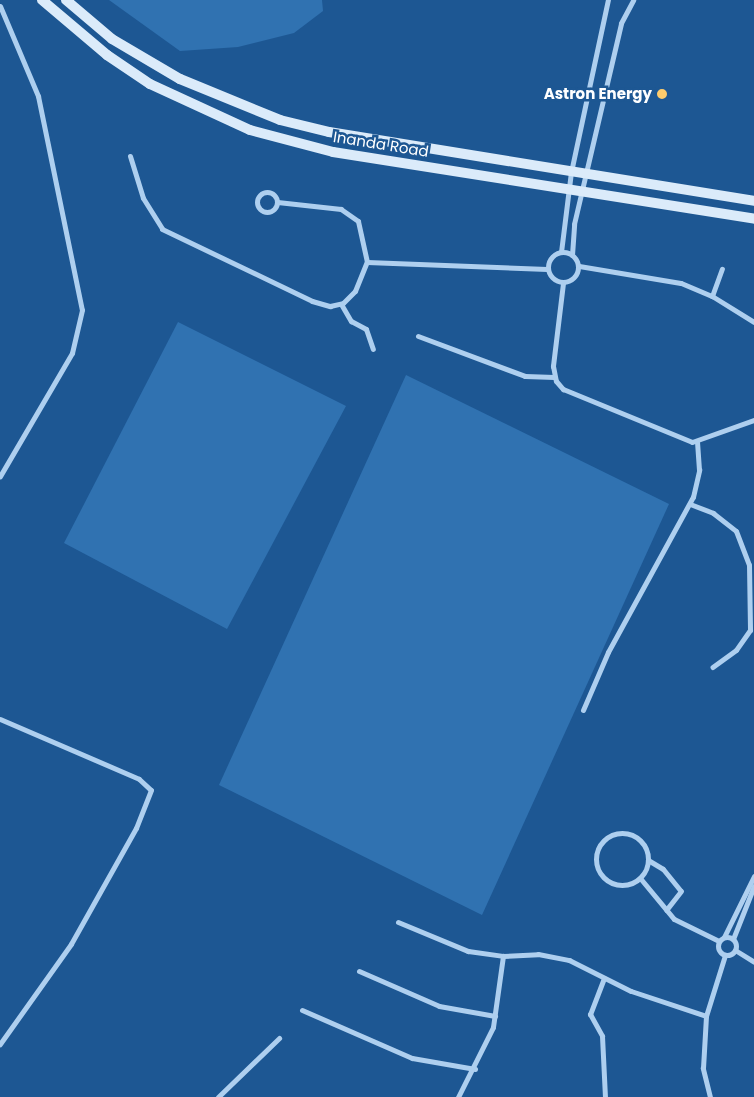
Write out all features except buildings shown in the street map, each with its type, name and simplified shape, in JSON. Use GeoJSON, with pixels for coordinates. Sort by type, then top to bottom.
{"type":"FeatureCollection","features":[{"type":"Feature","properties":{"kind":"main road","name":"Inanda Road"},"geometry":{"type":"LineString","coordinates":[[42,0],[107,56],[150,84],[250,130],[333,152],[754,219]]}},
{"type":"Feature","properties":{"kind":"main road","name":"Inanda Road"},"geometry":{"type":"LineString","coordinates":[[66,0],[132,52],[206,93],[266,116],[329,132],[754,201]]}},
{"type":"Feature","properties":{"kind":"street"},"geometry":{"type":"LineString","coordinates":[[561,252],[571,172],[608,0]]}},
{"type":"Feature","properties":{"kind":"street"},"geometry":{"type":"LineString","coordinates":[[572,254],[561,252],[550,258],[548,269],[552,278],[563,283],[576,277],[579,266],[572,254],[582,191],[621,23],[633,0]]}},
{"type":"Feature","properties":{"kind":"street"},"geometry":{"type":"LineString","coordinates":[[0,6],[38,96],[82,310],[72,353],[0,476]]}},
{"type":"Feature","properties":{"kind":"street"},"geometry":{"type":"LineString","coordinates":[[130,156],[143,198],[162,229],[312,301],[341,304]]}},
{"type":"Feature","properties":{"kind":"street"},"geometry":{"type":"LineString","coordinates":[[277,202],[317,204],[348,211],[360,224],[367,262],[355,290],[341,304]]}},
{"type":"Feature","properties":{"kind":"street"},"geometry":{"type":"LineString","coordinates":[[367,262],[548,269]]}},
{"type":"Feature","properties":{"kind":"street"},"geometry":{"type":"LineString","coordinates":[[579,266],[651,275],[712,296],[754,322]]}},
{"type":"Feature","properties":{"kind":"street"},"geometry":{"type":"LineString","coordinates":[[712,296],[722,269]]}},
{"type":"Feature","properties":{"kind":"street"},"geometry":{"type":"LineString","coordinates":[[554,377],[563,283]]}},
{"type":"Feature","properties":{"kind":"street"},"geometry":{"type":"LineString","coordinates":[[341,304],[351,320],[366,329],[374,349]]}},
{"type":"Feature","properties":{"kind":"street"},"geometry":{"type":"LineString","coordinates":[[418,336],[525,376],[554,377],[573,395],[697,442],[754,420]]}},
{"type":"Feature","properties":{"kind":"street"},"geometry":{"type":"LineString","coordinates":[[583,710],[608,652],[690,504],[699,470],[697,442]]}},
{"type":"Feature","properties":{"kind":"street"},"geometry":{"type":"LineString","coordinates":[[690,504],[718,516],[736,531],[749,565],[750,630],[736,650],[713,667]]}},
{"type":"Feature","properties":{"kind":"street"},"geometry":{"type":"LineString","coordinates":[[0,719],[139,778],[151,790],[136,828],[71,944],[0,1044]]}},
{"type":"Feature","properties":{"kind":"street"},"geometry":{"type":"LineString","coordinates":[[648,860],[640,878],[626,885],[604,879],[596,866],[597,850],[606,838],[629,834],[642,842],[648,860],[663,869],[681,891],[666,910]]}},
{"type":"Feature","properties":{"kind":"street"},"geometry":{"type":"LineString","coordinates":[[719,941],[724,937],[754,876]]}},
{"type":"Feature","properties":{"kind":"street"},"geometry":{"type":"LineString","coordinates":[[640,878],[678,922],[719,941]]}},
{"type":"Feature","properties":{"kind":"street"},"geometry":{"type":"LineString","coordinates":[[754,886],[733,939],[735,950],[754,962]]}},
{"type":"Feature","properties":{"kind":"street"},"geometry":{"type":"LineString","coordinates":[[398,922],[468,951],[503,956],[552,955],[604,978],[706,1016]]}},
{"type":"Feature","properties":{"kind":"street"},"geometry":{"type":"LineString","coordinates":[[724,937],[733,939]]}},
{"type":"Feature","properties":{"kind":"street"},"geometry":{"type":"LineString","coordinates":[[719,941],[720,951],[725,955]]}},
{"type":"Feature","properties":{"kind":"street"},"geometry":{"type":"LineString","coordinates":[[710,1097],[703,1068],[706,1016],[725,955],[735,950]]}},
{"type":"Feature","properties":{"kind":"street"},"geometry":{"type":"LineString","coordinates":[[458,1097],[475,1069],[495,1016],[503,956]]}},
{"type":"Feature","properties":{"kind":"street"},"geometry":{"type":"LineString","coordinates":[[359,971],[438,1006],[495,1016]]}},
{"type":"Feature","properties":{"kind":"street"},"geometry":{"type":"LineString","coordinates":[[604,978],[590,1014],[603,1040],[604,1097]]}},
{"type":"Feature","properties":{"kind":"street"},"geometry":{"type":"LineString","coordinates":[[302,1010],[412,1058],[475,1069]]}},
{"type":"Feature","properties":{"kind":"street"},"geometry":{"type":"LineString","coordinates":[[218,1097],[278,1038]]}},
{"type":"Feature","properties":{"kind":"shaded area"},"geometry":{"type":"Polygon","coordinates":[[[109,0],[322,0],[323,11],[294,33],[238,47],[180,51],[109,0]]]}},
{"type":"Feature","properties":{"kind":"shaded area"},"geometry":{"type":"Polygon","coordinates":[[[178,322],[346,406],[227,629],[64,543],[178,322]]]}},
{"type":"Feature","properties":{"kind":"shaded area"},"geometry":{"type":"Polygon","coordinates":[[[406,375],[669,504],[482,915],[219,785],[406,375]]]}},
{"type":"Feature","properties":{"kind":"place","name":"Astron Energy"},"geometry":{"type":"Point","coordinates":[662,94]}}]}
